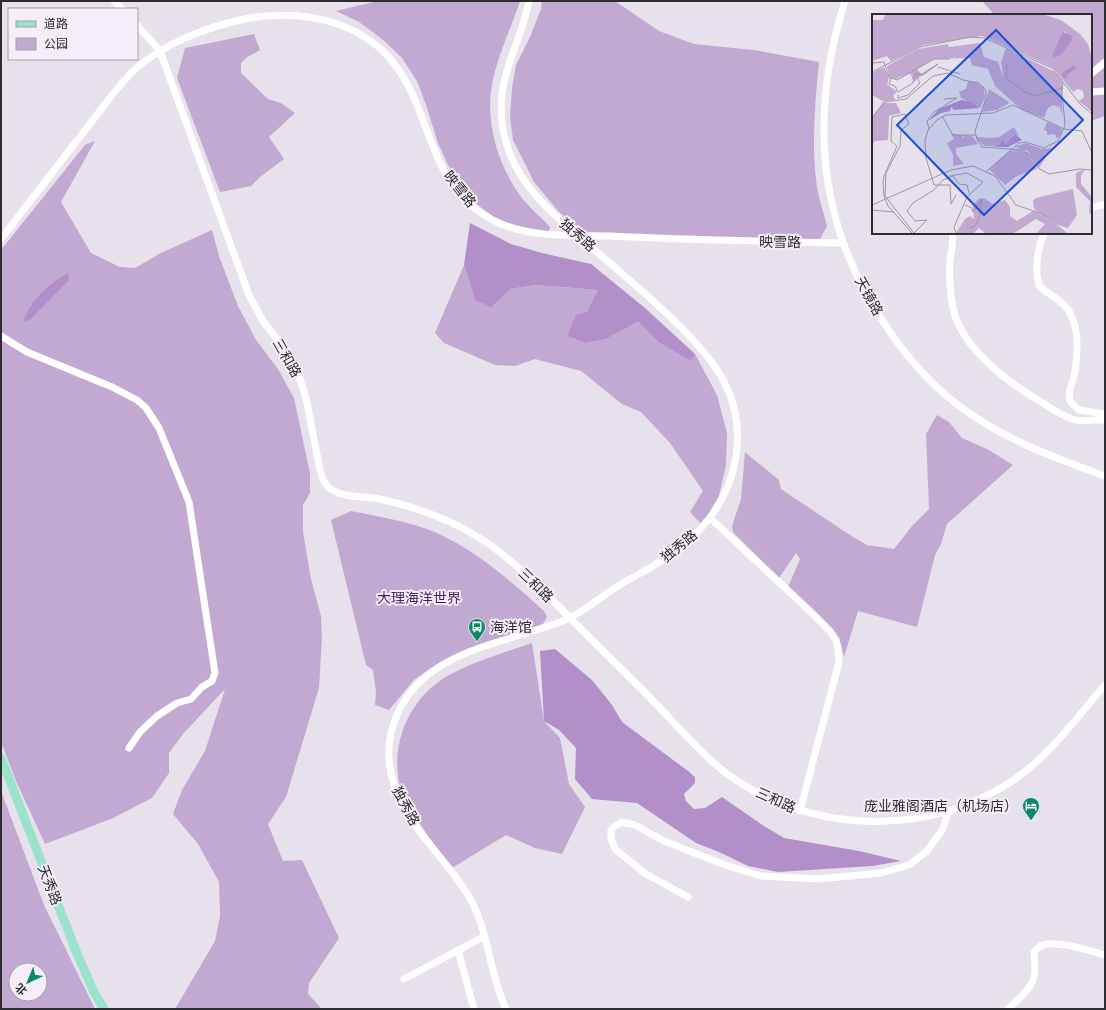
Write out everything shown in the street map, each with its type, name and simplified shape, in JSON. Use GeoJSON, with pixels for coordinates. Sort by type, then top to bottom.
{"type":"FeatureCollection","features":[{"type":"Feature","properties":{"kind":"main road","name":"天秀路"},"geometry":{"type":"LineString","coordinates":[[1,758],[78,956],[94,992],[104,1009]]}},
{"type":"Feature","properties":{"kind":"street","name":"独秀路"},"geometry":{"type":"LineString","coordinates":[[506,1009],[498,987],[485,936],[468,895],[411,819],[397,794],[389,761],[392,727],[399,710],[410,693],[422,679],[438,667],[466,654],[570,618],[617,586],[670,555],[692,538],[710,518],[719,505],[728,487],[736,457],[738,440],[736,410],[722,375],[712,361],[692,339],[645,294],[544,205],[527,185],[513,161],[505,137],[501,108],[504,78],[511,55],[524,24],[529,1]]}},
{"type":"Feature","properties":{"kind":"street","name":"天镜路"},"geometry":{"type":"LineString","coordinates":[[845,1],[830,64],[825,101],[825,164],[836,222],[858,278],[878,313],[911,360],[940,391],[966,411],[1003,433],[1047,454],[1105,476]]}},
{"type":"Feature","properties":{"kind":"street","name":"映雪路"},"geometry":{"type":"LineString","coordinates":[[1,239],[113,94],[133,71],[160,51],[215,27],[239,20],[263,16],[287,15],[306,16],[328,21],[347,28],[378,46],[398,69],[411,91],[442,168],[455,188],[471,205],[491,219],[512,228],[538,233],[682,240],[843,243]]}},
{"type":"Feature","properties":{"kind":"street"},"geometry":{"type":"LineString","coordinates":[[138,26],[160,51]]}},
{"type":"Feature","properties":{"kind":"street","name":"三和路"},"geometry":{"type":"LineString","coordinates":[[160,51],[249,295],[264,321],[288,353],[299,376],[306,398],[320,470],[323,480],[330,489],[338,493],[376,498],[410,506],[448,521],[485,542],[525,572],[690,740],[724,772],[740,783],[800,811],[846,820],[878,822],[932,816],[977,800],[1016,778],[1050,748],[1105,685]]}},
{"type":"Feature","properties":{"kind":"street"},"geometry":{"type":"LineString","coordinates":[[1092,73],[1105,62]]}},
{"type":"Feature","properties":{"kind":"street"},"geometry":{"type":"LineString","coordinates":[[1092,92],[1105,91]]}},
{"type":"Feature","properties":{"kind":"street"},"geometry":{"type":"LineString","coordinates":[[1092,208],[1105,204]]}},
{"type":"Feature","properties":{"kind":"street"},"geometry":{"type":"LineString","coordinates":[[952,234],[953,242],[950,261],[954,315],[962,332],[969,342],[1011,383],[1054,410],[1073,420],[1105,420]]}},
{"type":"Feature","properties":{"kind":"street"},"geometry":{"type":"LineString","coordinates":[[1044,234],[1036,269],[1039,285],[1069,310],[1074,322],[1077,339],[1075,372],[1069,397],[1070,401],[1079,410],[1105,414]]}},
{"type":"Feature","properties":{"kind":"street"},"geometry":{"type":"LineString","coordinates":[[1,336],[27,352],[112,387],[138,400],[146,408],[159,428],[189,502],[198,553],[215,673],[212,682],[202,687],[191,699],[177,703],[157,716],[140,732],[129,748]]}},
{"type":"Feature","properties":{"kind":"street"},"geometry":{"type":"LineString","coordinates":[[710,518],[810,611],[830,631],[836,640],[839,662],[800,811]]}},
{"type":"Feature","properties":{"kind":"street"},"geometry":{"type":"LineString","coordinates":[[688,897],[646,874],[616,850],[611,840],[611,830],[622,822],[635,825],[664,841],[725,865],[754,874],[761,876],[817,879],[881,874],[909,865],[927,851],[943,829],[948,811]]}},
{"type":"Feature","properties":{"kind":"street"},"geometry":{"type":"LineString","coordinates":[[404,979],[485,936]]}},
{"type":"Feature","properties":{"kind":"street"},"geometry":{"type":"LineString","coordinates":[[1008,1009],[1030,986],[1034,979],[1034,952],[1040,946],[1051,944],[1087,950],[1105,955]]}},
{"type":"Feature","properties":{"kind":"street"},"geometry":{"type":"LineString","coordinates":[[458,950],[474,1009]]}},
{"type":"Feature","properties":{"kind":"green space"},"geometry":{"type":"Polygon","coordinates":[[[378,1],[520,1],[494,74],[490,99],[490,113],[495,142],[505,170],[526,203],[550,227],[549,231],[545,233],[501,222],[479,206],[462,187],[448,165],[438,143],[417,81],[402,58],[382,39],[359,22],[336,11],[378,1]]]}},
{"type":"Feature","properties":{"kind":"green space"},"geometry":{"type":"Polygon","coordinates":[[[542,1],[615,1],[659,31],[694,44],[754,50],[819,62],[815,109],[814,156],[818,192],[827,226],[819,241],[604,238],[583,232],[559,212],[534,182],[513,140],[510,116],[512,88],[516,65],[530,37],[541,9],[542,1]]]}},
{"type":"Feature","properties":{"kind":"green space"},"geometry":{"type":"Polygon","coordinates":[[[982,1],[1105,1],[1105,116],[1092,121],[1092,14],[994,14],[982,1]]]}},
{"type":"Feature","properties":{"kind":"green space"},"geometry":{"type":"Polygon","coordinates":[[[254,34],[260,50],[246,58],[241,63],[241,73],[268,99],[281,103],[295,113],[269,137],[284,159],[260,177],[251,186],[220,192],[177,78],[185,48],[254,34]]]}},
{"type":"Feature","properties":{"kind":"green space"},"geometry":{"type":"Polygon","coordinates":[[[95,141],[61,202],[91,253],[120,267],[135,268],[161,253],[212,230],[219,256],[238,306],[256,340],[278,369],[294,398],[310,473],[310,493],[303,505],[303,532],[311,579],[321,616],[322,637],[319,688],[286,797],[268,824],[283,861],[302,860],[339,938],[309,983],[308,994],[322,1009],[175,1009],[215,941],[220,916],[219,882],[198,844],[173,814],[182,790],[205,751],[225,689],[183,734],[169,753],[169,773],[152,798],[111,819],[45,844],[16,781],[1,742],[1,250],[85,145],[95,141]]]}},
{"type":"Feature","properties":{"kind":"green space"},"geometry":{"type":"Polygon","coordinates":[[[464,265],[475,300],[510,289],[536,285],[599,290],[587,312],[567,336],[585,343],[606,339],[638,320],[658,342],[690,360],[695,354],[717,395],[727,433],[726,465],[719,496],[702,525],[690,512],[703,491],[670,443],[641,412],[622,404],[581,371],[535,359],[515,366],[495,365],[444,343],[435,333],[464,265]]]}},
{"type":"Feature","properties":{"kind":"green space"},"geometry":{"type":"Polygon","coordinates":[[[937,415],[949,422],[962,438],[987,449],[1013,465],[947,524],[941,544],[935,555],[917,627],[858,611],[844,657],[841,644],[836,636],[788,587],[800,559],[796,553],[779,578],[733,532],[732,526],[741,499],[745,452],[779,480],[781,489],[850,535],[867,545],[894,549],[912,526],[929,509],[926,434],[937,415]]]}},
{"type":"Feature","properties":{"kind":"green space","name":"大理海洋世界"},"geometry":{"type":"Polygon","coordinates":[[[351,511],[413,524],[461,545],[486,562],[521,591],[544,611],[547,617],[543,624],[437,664],[414,680],[389,710],[375,705],[376,692],[373,670],[366,665],[331,520],[351,511]]]}},
{"type":"Feature","properties":{"kind":"green space"},"geometry":{"type":"Polygon","coordinates":[[[532,643],[544,721],[560,738],[569,784],[585,807],[562,854],[535,848],[506,835],[452,868],[410,810],[400,786],[397,769],[398,751],[408,717],[418,702],[430,689],[454,672],[532,643]]]}},
{"type":"Feature","properties":{"kind":"green space"},"geometry":{"type":"Polygon","coordinates":[[[1,791],[44,905],[95,1009],[1,1009],[1,791]]]}},
{"type":"Feature","properties":{"kind":"shaded area"},"geometry":{"type":"Polygon","coordinates":[[[470,223],[511,244],[542,253],[591,264],[645,308],[695,354],[691,361],[658,342],[638,321],[606,339],[585,343],[567,336],[576,315],[587,312],[598,290],[536,285],[510,289],[491,307],[475,300],[464,265],[470,223]]]}},
{"type":"Feature","properties":{"kind":"shaded area"},"geometry":{"type":"Polygon","coordinates":[[[68,273],[69,280],[31,319],[23,322],[30,307],[41,293],[47,287],[68,273]]]}},
{"type":"Feature","properties":{"kind":"shaded area"},"geometry":{"type":"Polygon","coordinates":[[[555,649],[592,680],[612,705],[622,722],[695,777],[695,783],[684,794],[686,801],[694,809],[705,808],[722,797],[784,838],[859,851],[901,861],[872,866],[778,872],[748,866],[696,843],[637,803],[592,799],[575,779],[576,748],[559,730],[544,721],[540,651],[555,649]]]}},
{"type":"Feature","properties":{"kind":"place","name":"海洋馆"},"geometry":{"type":"Point","coordinates":[477,642]}},
{"type":"Feature","properties":{"kind":"place","name":"庞业雅阁酒店（机场店）"},"geometry":{"type":"Point","coordinates":[1031,821]}}]}
